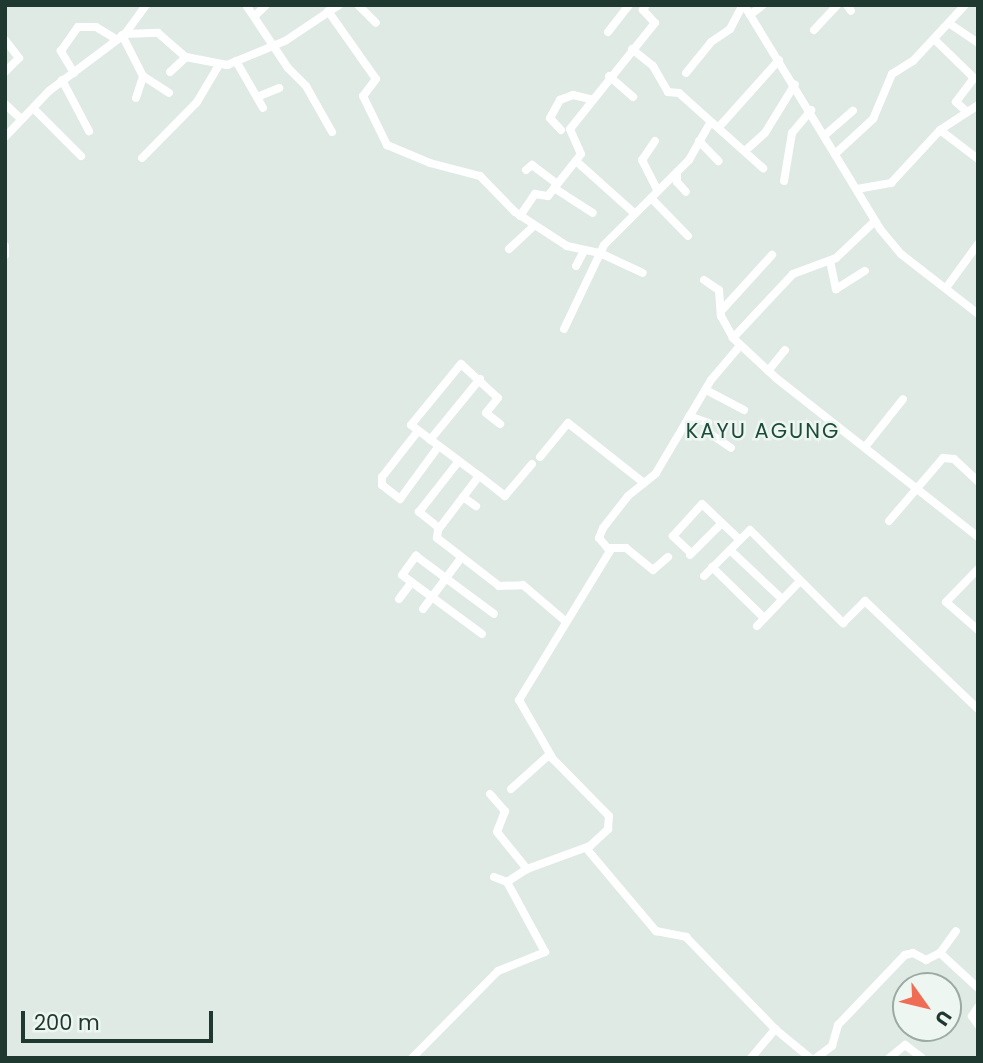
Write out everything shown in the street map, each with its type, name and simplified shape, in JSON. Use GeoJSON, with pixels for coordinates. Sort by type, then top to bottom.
{"type":"FeatureCollection","features":[{"type":"Feature","properties":{"kind":"street"},"geometry":{"type":"LineString","coordinates":[[5,137],[62,80],[121,36],[146,5]]}},
{"type":"Feature","properties":{"kind":"street"},"geometry":{"type":"LineString","coordinates":[[246,5],[306,86],[332,132]]}},
{"type":"Feature","properties":{"kind":"street"},"geometry":{"type":"LineString","coordinates":[[256,15],[266,5]]}},
{"type":"Feature","properties":{"kind":"street"},"geometry":{"type":"LineString","coordinates":[[74,73],[61,51],[78,27],[96,27],[121,36],[158,33],[186,57],[219,65],[275,46],[339,5]]}},
{"type":"Feature","properties":{"kind":"street"},"geometry":{"type":"LineString","coordinates":[[358,5],[376,23]]}},
{"type":"Feature","properties":{"kind":"street"},"geometry":{"type":"LineString","coordinates":[[520,216],[535,194],[547,197],[576,161],[582,152],[569,132],[591,99],[654,23],[644,8],[631,5],[608,32]]}},
{"type":"Feature","properties":{"kind":"street"},"geometry":{"type":"LineString","coordinates":[[686,73],[711,42],[730,29],[744,5],[811,110],[875,221],[901,254],[978,314]]}},
{"type":"Feature","properties":{"kind":"street"},"geometry":{"type":"LineString","coordinates":[[750,15],[763,5]]}},
{"type":"Feature","properties":{"kind":"street"},"geometry":{"type":"LineString","coordinates":[[814,30],[837,5]]}},
{"type":"Feature","properties":{"kind":"street"},"geometry":{"type":"LineString","coordinates":[[835,154],[873,119],[892,74],[934,40],[965,5]]}},
{"type":"Feature","properties":{"kind":"street"},"geometry":{"type":"LineString","coordinates":[[328,11],[376,79],[363,96],[380,125],[384,141],[409,156],[480,176],[520,216],[567,246],[600,253],[643,274]]}},
{"type":"Feature","properties":{"kind":"street"},"geometry":{"type":"LineString","coordinates":[[950,24],[978,43]]}},
{"type":"Feature","properties":{"kind":"street"},"geometry":{"type":"LineString","coordinates":[[121,36],[143,76],[169,93]]}},
{"type":"Feature","properties":{"kind":"street"},"geometry":{"type":"LineString","coordinates":[[5,40],[19,58],[5,72]]}},
{"type":"Feature","properties":{"kind":"street"},"geometry":{"type":"LineString","coordinates":[[934,40],[974,78],[956,102],[967,112]]}},
{"type":"Feature","properties":{"kind":"street"},"geometry":{"type":"LineString","coordinates":[[632,49],[653,66],[668,92],[679,93],[710,123],[719,127],[746,150],[762,168]]}},
{"type":"Feature","properties":{"kind":"street"},"geometry":{"type":"LineString","coordinates":[[170,72],[186,57]]}},
{"type":"Feature","properties":{"kind":"street"},"geometry":{"type":"LineString","coordinates":[[719,127],[779,60]]}},
{"type":"Feature","properties":{"kind":"street"},"geometry":{"type":"LineString","coordinates":[[236,61],[263,108]]}},
{"type":"Feature","properties":{"kind":"street"},"geometry":{"type":"LineString","coordinates":[[142,158],[197,102],[219,65]]}},
{"type":"Feature","properties":{"kind":"street"},"geometry":{"type":"LineString","coordinates":[[136,98],[143,76]]}},
{"type":"Feature","properties":{"kind":"street"},"geometry":{"type":"LineString","coordinates":[[609,76],[633,97]]}},
{"type":"Feature","properties":{"kind":"street"},"geometry":{"type":"LineString","coordinates":[[62,80],[89,131]]}},
{"type":"Feature","properties":{"kind":"street"},"geometry":{"type":"LineString","coordinates":[[746,150],[765,133],[795,84]]}},
{"type":"Feature","properties":{"kind":"street"},"geometry":{"type":"LineString","coordinates":[[257,97],[279,88]]}},
{"type":"Feature","properties":{"kind":"street"},"geometry":{"type":"LineString","coordinates":[[561,130],[550,118],[560,100],[573,95],[591,99]]}},
{"type":"Feature","properties":{"kind":"street"},"geometry":{"type":"LineString","coordinates":[[5,104],[21,119]]}},
{"type":"Feature","properties":{"kind":"street"},"geometry":{"type":"LineString","coordinates":[[857,189],[891,183],[940,130],[978,105]]}},
{"type":"Feature","properties":{"kind":"street"},"geometry":{"type":"LineString","coordinates":[[33,108],[82,156]]}},
{"type":"Feature","properties":{"kind":"street"},"geometry":{"type":"LineString","coordinates":[[784,181],[792,133],[811,110]]}},
{"type":"Feature","properties":{"kind":"street"},"geometry":{"type":"LineString","coordinates":[[825,135],[853,111]]}},
{"type":"Feature","properties":{"kind":"street"},"geometry":{"type":"LineString","coordinates":[[564,329],[600,253],[634,214],[677,172],[710,123]]}},
{"type":"Feature","properties":{"kind":"street"},"geometry":{"type":"LineString","coordinates":[[940,130],[978,159]]}},
{"type":"Feature","properties":{"kind":"street"},"geometry":{"type":"LineString","coordinates":[[655,141],[642,160],[658,191]]}},
{"type":"Feature","properties":{"kind":"street"},"geometry":{"type":"LineString","coordinates":[[699,141],[718,161]]}},
{"type":"Feature","properties":{"kind":"street"},"geometry":{"type":"LineString","coordinates":[[576,161],[634,214]]}},
{"type":"Feature","properties":{"kind":"street"},"geometry":{"type":"LineString","coordinates":[[526,170],[532,165],[593,213]]}},
{"type":"Feature","properties":{"kind":"street"},"geometry":{"type":"LineString","coordinates":[[677,172],[677,181],[686,192]]}},
{"type":"Feature","properties":{"kind":"street"},"geometry":{"type":"LineString","coordinates":[[651,198],[688,236]]}},
{"type":"Feature","properties":{"kind":"street"},"geometry":{"type":"LineString","coordinates":[[733,338],[793,274],[830,261],[858,241],[875,221]]}},
{"type":"Feature","properties":{"kind":"street"},"geometry":{"type":"LineString","coordinates":[[509,249],[534,226]]}},
{"type":"Feature","properties":{"kind":"street"},"geometry":{"type":"LineString","coordinates":[[946,288],[978,244]]}},
{"type":"Feature","properties":{"kind":"street"},"geometry":{"type":"LineString","coordinates":[[5,246],[5,255]]}},
{"type":"Feature","properties":{"kind":"street"},"geometry":{"type":"LineString","coordinates":[[576,266],[584,250]]}},
{"type":"Feature","properties":{"kind":"street"},"geometry":{"type":"LineString","coordinates":[[721,311],[772,254]]}},
{"type":"Feature","properties":{"kind":"street"},"geometry":{"type":"LineString","coordinates":[[830,261],[836,289],[866,271]]}},
{"type":"Feature","properties":{"kind":"street"},"geometry":{"type":"LineString","coordinates":[[704,280],[719,290],[721,311],[739,347],[978,537]]}},
{"type":"Feature","properties":{"kind":"street"},"geometry":{"type":"LineString","coordinates":[[608,548],[598,536],[628,496],[656,473],[688,416],[739,347]]}},
{"type":"Feature","properties":{"kind":"street"},"geometry":{"type":"LineString","coordinates":[[768,371],[785,350]]}},
{"type":"Feature","properties":{"kind":"street"},"geometry":{"type":"LineString","coordinates":[[500,424],[486,413],[498,398],[461,364],[411,425],[505,496],[532,464]]}},
{"type":"Feature","properties":{"kind":"street"},"geometry":{"type":"LineString","coordinates":[[418,431],[382,477],[382,485],[400,499],[434,444],[480,379]]}},
{"type":"Feature","properties":{"kind":"street"},"geometry":{"type":"LineString","coordinates":[[706,390],[744,410]]}},
{"type":"Feature","properties":{"kind":"street"},"geometry":{"type":"LineString","coordinates":[[865,447],[903,399]]}},
{"type":"Feature","properties":{"kind":"street"},"geometry":{"type":"LineString","coordinates":[[688,416],[708,423],[706,432],[731,448]]}},
{"type":"Feature","properties":{"kind":"street"},"geometry":{"type":"LineString","coordinates":[[540,457],[568,423],[644,483]]}},
{"type":"Feature","properties":{"kind":"street"},"geometry":{"type":"LineString","coordinates":[[889,521],[948,456],[978,481]]}},
{"type":"Feature","properties":{"kind":"street"},"geometry":{"type":"LineString","coordinates":[[439,528],[419,513],[458,462]]}},
{"type":"Feature","properties":{"kind":"street"},"geometry":{"type":"LineString","coordinates":[[479,476],[439,528],[439,541],[499,586],[523,586],[564,620]]}},
{"type":"Feature","properties":{"kind":"street"},"geometry":{"type":"LineString","coordinates":[[463,497],[476,506]]}},
{"type":"Feature","properties":{"kind":"street"},"geometry":{"type":"LineString","coordinates":[[722,523],[689,555],[673,536],[702,504],[740,540]]}},
{"type":"Feature","properties":{"kind":"street"},"geometry":{"type":"LineString","coordinates":[[704,576],[750,530],[843,623],[865,601],[978,709]]}},
{"type":"Feature","properties":{"kind":"street"},"geometry":{"type":"LineString","coordinates":[[608,548],[626,548],[656,570],[668,557]]}},
{"type":"Feature","properties":{"kind":"street"},"geometry":{"type":"LineString","coordinates":[[507,883],[527,869],[586,848],[607,833],[609,816],[550,754],[519,702],[608,548]]}},
{"type":"Feature","properties":{"kind":"street"},"geometry":{"type":"LineString","coordinates":[[730,550],[782,599]]}},
{"type":"Feature","properties":{"kind":"street"},"geometry":{"type":"LineString","coordinates":[[482,634],[402,575],[416,556],[494,614]]}},
{"type":"Feature","properties":{"kind":"street"},"geometry":{"type":"LineString","coordinates":[[423,609],[461,558]]}},
{"type":"Feature","properties":{"kind":"street"},"geometry":{"type":"LineString","coordinates":[[712,567],[764,618]]}},
{"type":"Feature","properties":{"kind":"street"},"geometry":{"type":"LineString","coordinates":[[978,569],[946,602],[978,630]]}},
{"type":"Feature","properties":{"kind":"street"},"geometry":{"type":"LineString","coordinates":[[757,626],[800,581]]}},
{"type":"Feature","properties":{"kind":"street"},"geometry":{"type":"LineString","coordinates":[[399,598],[412,582]]}},
{"type":"Feature","properties":{"kind":"street"},"geometry":{"type":"LineString","coordinates":[[511,789],[550,754]]}},
{"type":"Feature","properties":{"kind":"street"},"geometry":{"type":"LineString","coordinates":[[490,794],[505,811],[497,832],[527,869]]}},
{"type":"Feature","properties":{"kind":"street"},"geometry":{"type":"LineString","coordinates":[[586,848],[656,931],[686,937],[775,1029],[810,1058]]}},
{"type":"Feature","properties":{"kind":"street"},"geometry":{"type":"LineString","coordinates":[[412,1058],[498,971],[545,952],[507,883],[494,877]]}},
{"type":"Feature","properties":{"kind":"street"},"geometry":{"type":"LineString","coordinates":[[816,1058],[832,1046],[838,1025],[905,955],[913,953],[926,960],[940,953],[956,931]]}},
{"type":"Feature","properties":{"kind":"street"},"geometry":{"type":"LineString","coordinates":[[940,953],[974,975],[978,988]]}},
{"type":"Feature","properties":{"kind":"street"},"geometry":{"type":"LineString","coordinates":[[978,1007],[972,1016],[978,1025]]}},
{"type":"Feature","properties":{"kind":"street"},"geometry":{"type":"LineString","coordinates":[[751,1058],[775,1029]]}},
{"type":"Feature","properties":{"kind":"street"},"geometry":{"type":"LineString","coordinates":[[889,1058],[905,1045],[922,1058]]}},
{"type":"Feature","properties":{"kind":"district","name":"KAYU AGUNG"},"geometry":{"type":"Point","coordinates":[763,431]}}]}
